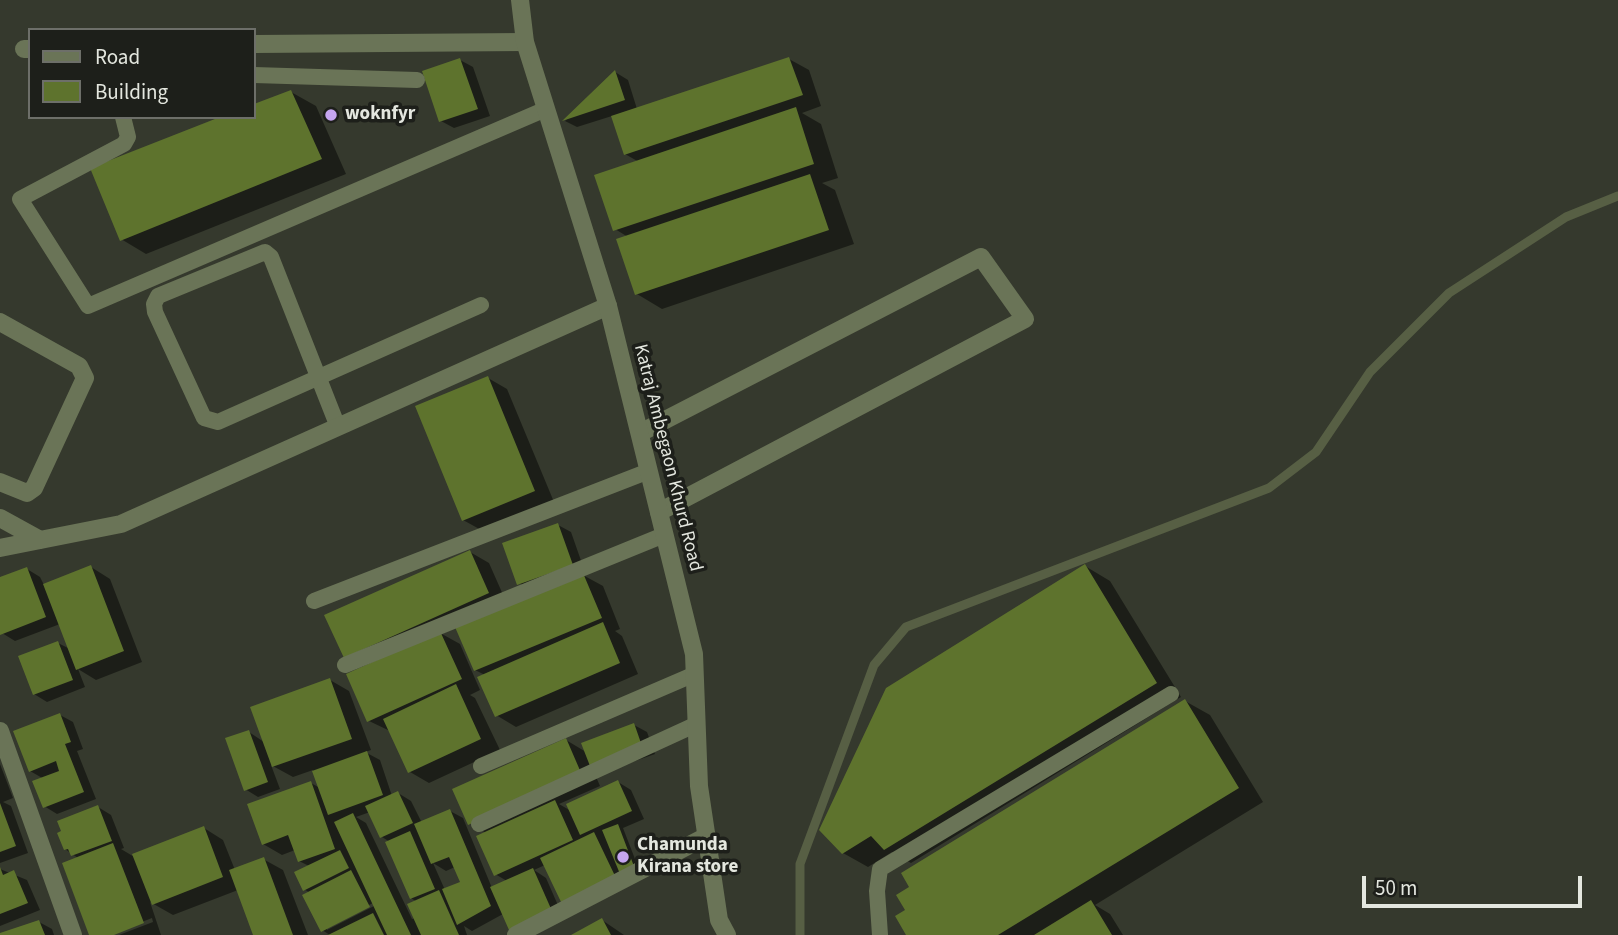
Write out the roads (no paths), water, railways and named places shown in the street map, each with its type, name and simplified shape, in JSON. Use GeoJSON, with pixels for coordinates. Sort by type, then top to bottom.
{"type":"FeatureCollection","features":[{"type":"Feature","properties":{"kind":"street","name":"Katraj Ambegaon Khurd Road"},"geometry":{"type":"LineString","coordinates":[[520,0],[525,42],[608,306],[694,654],[699,786],[719,920],[727,935]]}},
{"type":"Feature","properties":{"kind":"street"},"geometry":{"type":"LineString","coordinates":[[256,44],[525,42]]}},
{"type":"Feature","properties":{"kind":"street"},"geometry":{"type":"LineString","coordinates":[[639,433],[981,257],[1025,319],[659,512]]}},
{"type":"Feature","properties":{"kind":"street"},"geometry":{"type":"LineString","coordinates":[[0,548],[121,524],[608,306]]}},
{"type":"Feature","properties":{"kind":"street"},"geometry":{"type":"LineString","coordinates":[[0,322],[79,366],[85,378],[34,488],[26,493],[0,482]]}},
{"type":"Feature","properties":{"kind":"street"},"geometry":{"type":"LineString","coordinates":[[0,518],[40,540]]}},
{"type":"Feature","properties":{"kind":"street"},"geometry":{"type":"LineString","coordinates":[[0,731],[73,935]]}},
{"type":"Feature","properties":{"kind":"street"},"geometry":{"type":"LineString","coordinates":[[516,935],[707,836]]}},
{"type":"Feature","properties":{"kind":"lane"},"geometry":{"type":"LineString","coordinates":[[256,75],[417,80]]}},
{"type":"Feature","properties":{"kind":"lane"},"geometry":{"type":"LineString","coordinates":[[124,119],[128,136],[124,144],[20,199],[88,306],[546,109]]}},
{"type":"Feature","properties":{"kind":"lane"},"geometry":{"type":"LineString","coordinates":[[338,427],[318,377],[271,257],[265,252],[158,296],[154,304],[155,312],[204,418],[210,422],[218,422],[318,377],[481,305]]}},
{"type":"Feature","properties":{"kind":"lane"},"geometry":{"type":"LineString","coordinates":[[314,601],[649,471]]}},
{"type":"Feature","properties":{"kind":"lane"},"geometry":{"type":"LineString","coordinates":[[345,665],[664,535]]}},
{"type":"Feature","properties":{"kind":"lane"},"geometry":{"type":"LineString","coordinates":[[481,766],[695,674]]}},
{"type":"Feature","properties":{"kind":"lane"},"geometry":{"type":"LineString","coordinates":[[880,935],[877,891],[880,869],[1171,694]]}},
{"type":"Feature","properties":{"kind":"lane"},"geometry":{"type":"LineString","coordinates":[[479,824],[697,724]]}},
{"type":"Feature","properties":{"kind":"waterway"},"geometry":{"type":"LineString","coordinates":[[800,935],[800,864],[874,665],[906,627],[1269,488],[1316,452],[1370,372],[1449,293],[1566,217],[1618,196]]}},
{"type":"Feature","properties":{"kind":"place","name":"woknfyr"},"geometry":{"type":"Point","coordinates":[331,115]}},
{"type":"Feature","properties":{"kind":"place","name":"Chamunda Kirana store"},"geometry":{"type":"Point","coordinates":[623,857]}}]}
